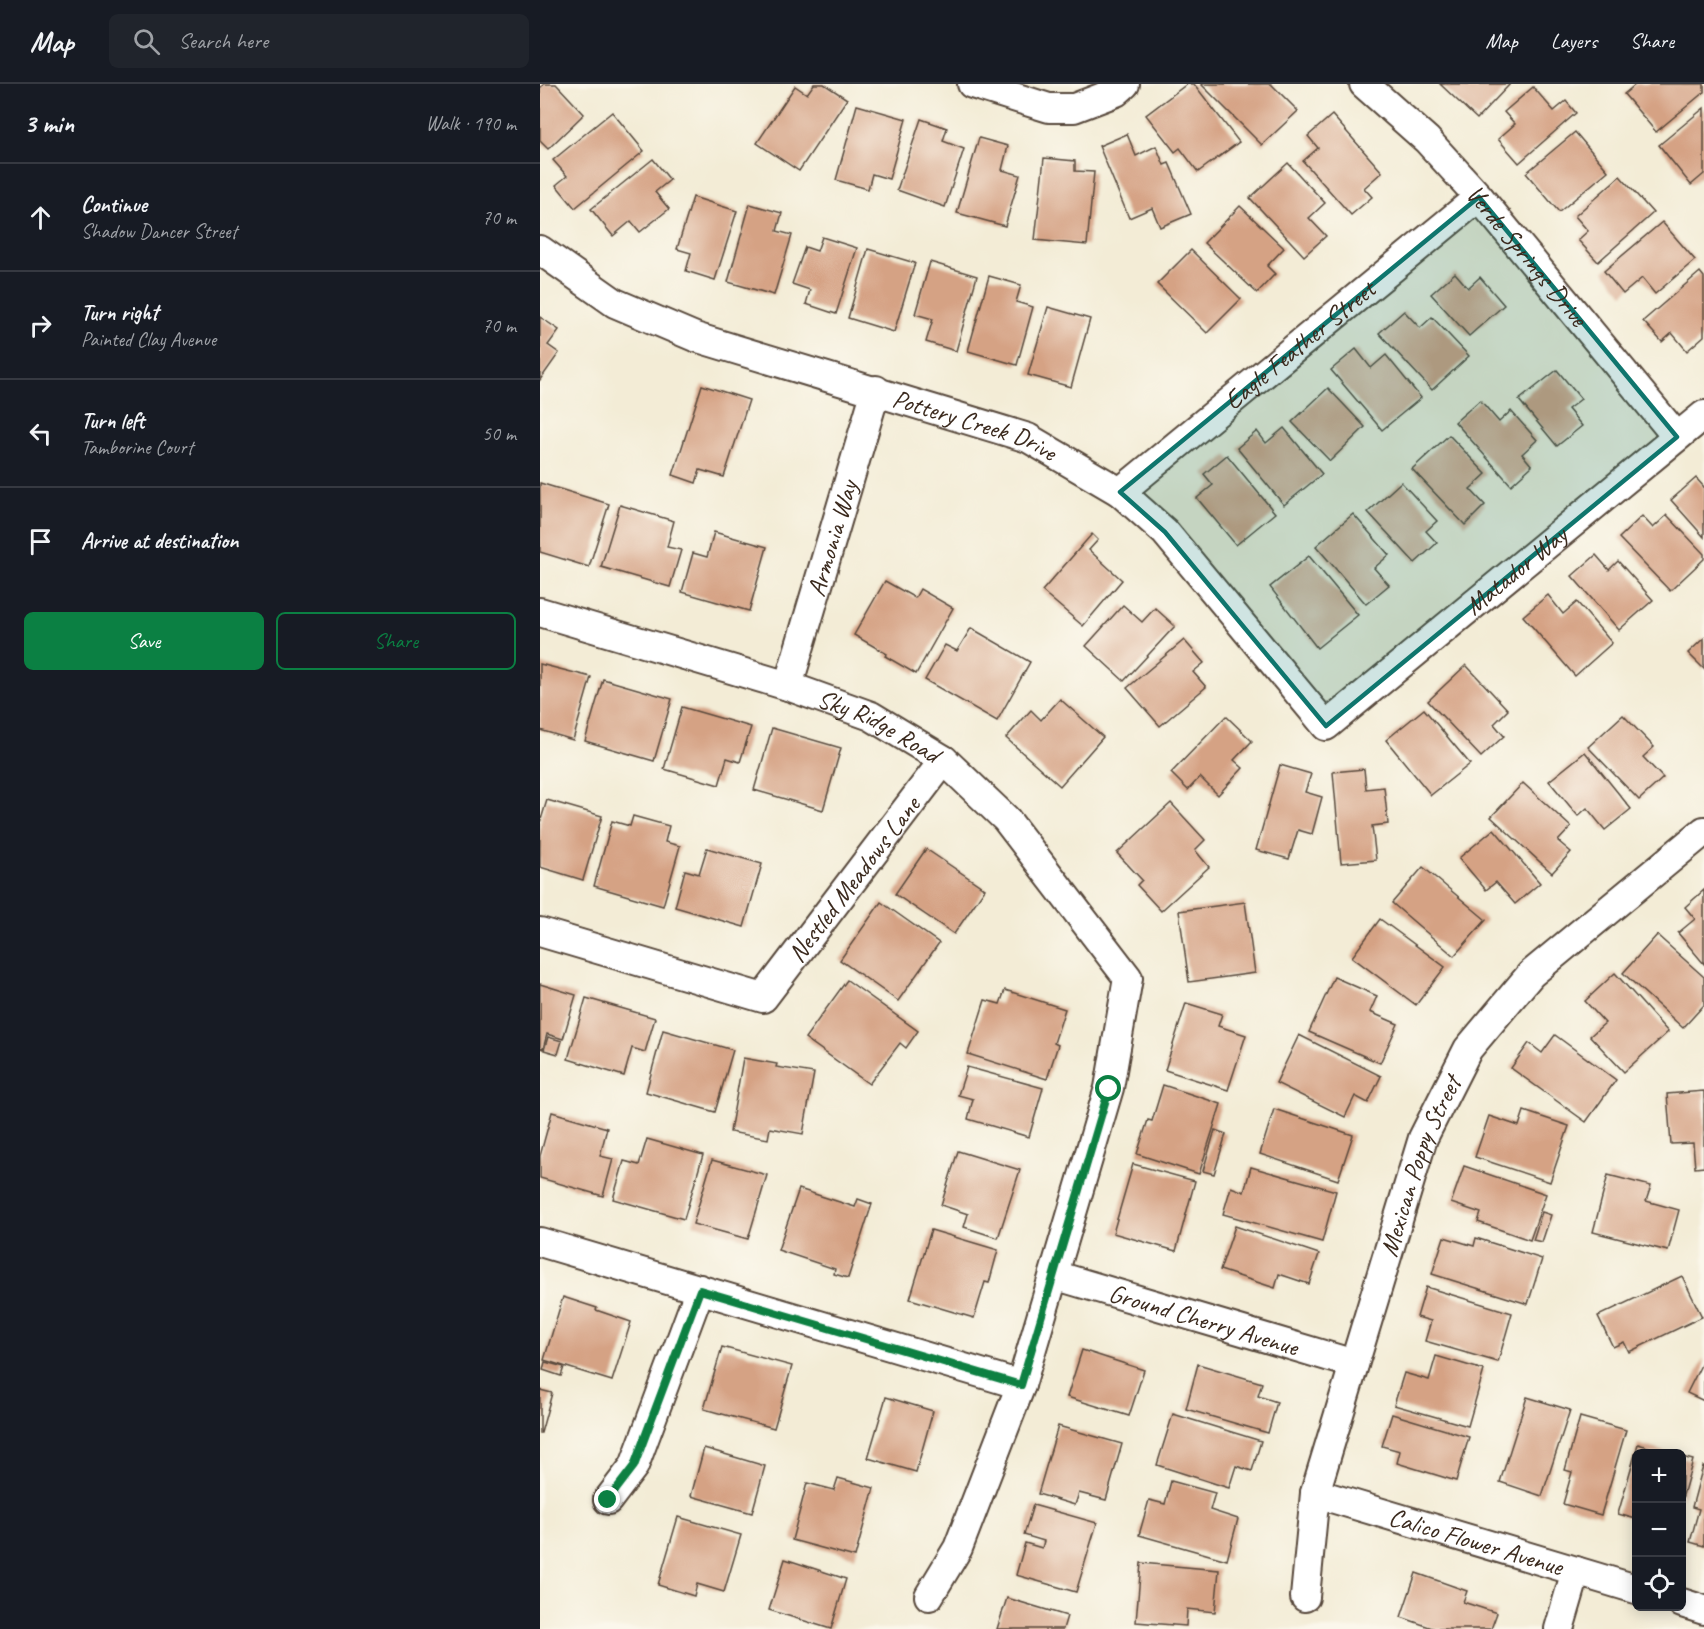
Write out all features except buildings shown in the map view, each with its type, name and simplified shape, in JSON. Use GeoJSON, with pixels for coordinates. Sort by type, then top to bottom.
{"type":"FeatureCollection","features":[{"type":"Feature","properties":{"kind":"street"},"geometry":{"type":"LineString","coordinates":[[972,84],[1049,108],[1074,108],[1116,92],[1125,84]]}},
{"type":"Feature","properties":{"kind":"street","name":"Verde Springs Drive"},"geometry":{"type":"LineString","coordinates":[[1364,84],[1427,140],[1479,197],[1677,437]]}},
{"type":"Feature","properties":{"kind":"street","name":"Eagle Feather Street"},"geometry":{"type":"LineString","coordinates":[[1120,492],[1479,197]]}},
{"type":"Feature","properties":{"kind":"street","name":"Pottery Creek Drive"},"geometry":{"type":"LineString","coordinates":[[540,250],[615,303],[635,312],[695,337],[876,390],[1028,438],[1120,492],[1165,532],[1326,726]]}},
{"type":"Feature","properties":{"kind":"street","name":"Armonia Way"},"geometry":{"type":"LineString","coordinates":[[788,686],[876,390]]}},
{"type":"Feature","properties":{"kind":"street","name":"Matador Way"},"geometry":{"type":"LineString","coordinates":[[1326,726],[1704,415]]}},
{"type":"Feature","properties":{"kind":"street","name":"Sky Ridge Road"},"geometry":{"type":"LineString","coordinates":[[540,612],[788,686],[871,716],[944,760],[1006,819],[1128,978],[1109,1089],[1054,1275]]}},
{"type":"Feature","properties":{"kind":"street","name":"Nestled Meadows Lane"},"geometry":{"type":"LineString","coordinates":[[540,932],[763,998],[944,760]]}},
{"type":"Feature","properties":{"kind":"street","name":"Mexican Poppy Street"},"geometry":{"type":"LineString","coordinates":[[1305,1597],[1316,1493],[1354,1364],[1423,1138],[1468,1049],[1532,974],[1704,831]]}},
{"type":"Feature","properties":{"kind":"street"},"geometry":{"type":"LineString","coordinates":[[540,1242],[1021,1385]]}},
{"type":"Feature","properties":{"kind":"street"},"geometry":{"type":"LineString","coordinates":[[929,1596],[958,1548],[1021,1385],[1054,1275]]}},
{"type":"Feature","properties":{"kind":"street","name":"Ground Cherry Avenue"},"geometry":{"type":"LineString","coordinates":[[1054,1275],[1354,1364]]}},
{"type":"Feature","properties":{"kind":"street"},"geometry":{"type":"LineString","coordinates":[[608,1500],[634,1466],[700,1290]]}},
{"type":"Feature","properties":{"kind":"street","name":"Calico Flower Avenue"},"geometry":{"type":"LineString","coordinates":[[1316,1493],[1632,1588]]}},
{"type":"Feature","properties":{"kind":"street"},"geometry":{"type":"LineString","coordinates":[[1559,1629],[1576,1571]]}},
{"type":"Feature","properties":{"kind":"street"},"geometry":{"type":"LineString","coordinates":[[1686,1604],[1704,1610]]}},
{"type":"Feature","properties":{"kind":"highlighted area"},"geometry":{"type":"Polygon","coordinates":[[[1479,197],[1677,437],[1326,726],[1165,532],[1120,492],[1479,197]]]}},
{"type":"Feature","properties":{"kind":"route"},"geometry":{"type":"LineString","coordinates":[[608,1500],[634,1466],[700,1290],[1021,1385],[1109,1089]]}}]}
